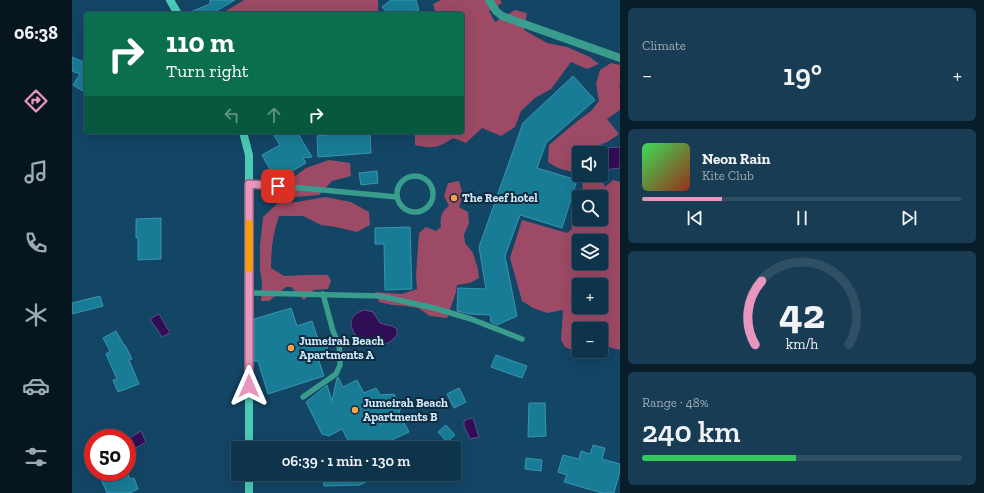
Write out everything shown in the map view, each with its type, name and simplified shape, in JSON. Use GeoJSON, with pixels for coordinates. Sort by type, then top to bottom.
{"type":"FeatureCollection","features":[{"type":"Feature","properties":{"kind":"main road"},"geometry":{"type":"LineString","coordinates":[[170,0],[177,12]]}},
{"type":"Feature","properties":{"kind":"main road"},"geometry":{"type":"LineString","coordinates":[[244,134],[249,155],[249,441]]}},
{"type":"Feature","properties":{"kind":"main road"},"geometry":{"type":"LineString","coordinates":[[249,481],[249,493]]}},
{"type":"Feature","properties":{"kind":"street"},"geometry":{"type":"LineString","coordinates":[[489,0],[496,12],[502,16],[620,58]]}},
{"type":"Feature","properties":{"kind":"lane"},"geometry":{"type":"LineString","coordinates":[[415,175],[425,178],[432,186],[434,196],[429,206],[420,212],[410,212],[401,206],[397,196],[398,186],[405,178],[415,175]]}},
{"type":"Feature","properties":{"kind":"lane"},"geometry":{"type":"LineString","coordinates":[[249,184],[397,196]]}},
{"type":"Feature","properties":{"kind":"lane"},"geometry":{"type":"LineString","coordinates":[[249,293],[380,296],[434,308],[471,319],[522,339]]}},
{"type":"Feature","properties":{"kind":"lane"},"geometry":{"type":"LineString","coordinates":[[303,397],[336,374],[340,365],[339,345],[323,294]]}},
{"type":"Feature","properties":{"kind":"shaded area"},"geometry":{"type":"Polygon","coordinates":[[[244,0],[378,0],[378,12],[224,12],[244,0]]]}},
{"type":"Feature","properties":{"kind":"shaded area"},"geometry":{"type":"Polygon","coordinates":[[[441,0],[500,0],[502,3],[489,11],[495,22],[515,10],[527,13],[524,30],[547,43],[567,47],[590,57],[599,64],[587,69],[571,62],[551,89],[535,98],[521,111],[515,127],[501,136],[482,128],[466,143],[453,138],[435,147],[415,145],[415,134],[464,134],[464,12],[435,12],[433,4],[441,0]]]}},
{"type":"Feature","properties":{"kind":"shaded area"},"geometry":{"type":"Polygon","coordinates":[[[611,63],[620,65],[620,110],[607,119],[619,134],[598,146],[572,146],[572,172],[558,168],[548,162],[549,145],[591,111],[599,101],[596,84],[600,70],[611,63]]]}},
{"type":"Feature","properties":{"kind":"shaded area"},"geometry":{"type":"Polygon","coordinates":[[[620,147],[620,168],[608,170],[608,148],[620,147]]]}},
{"type":"Feature","properties":{"kind":"shaded area"},"geometry":{"type":"Polygon","coordinates":[[[329,160],[350,163],[351,176],[332,181],[319,195],[295,197],[282,192],[289,181],[306,168],[329,160]]]}},
{"type":"Feature","properties":{"kind":"shaded area"},"geometry":{"type":"Polygon","coordinates":[[[613,180],[620,182],[620,350],[608,347],[608,322],[572,322],[572,350],[565,347],[561,340],[563,310],[547,313],[533,308],[522,301],[510,258],[522,220],[567,233],[572,229],[571,221],[572,219],[572,226],[608,226],[608,190],[583,190],[582,182],[603,182],[605,187],[613,180]]]}},
{"type":"Feature","properties":{"kind":"shaded area"},"geometry":{"type":"Polygon","coordinates":[[[459,181],[463,195],[459,207],[468,212],[469,223],[464,235],[465,243],[473,253],[479,278],[470,283],[457,285],[447,318],[430,316],[418,308],[379,302],[375,292],[402,294],[417,289],[416,275],[419,233],[426,227],[436,231],[441,227],[442,215],[444,210],[449,206],[444,196],[448,183],[459,181]]]}},
{"type":"Feature","properties":{"kind":"shaded area"},"geometry":{"type":"Polygon","coordinates":[[[325,197],[351,202],[369,212],[370,225],[357,232],[321,225],[303,216],[279,216],[275,229],[271,255],[271,268],[284,276],[328,275],[331,281],[328,289],[314,290],[304,300],[291,287],[286,287],[269,301],[261,301],[262,283],[260,269],[260,246],[263,217],[278,203],[297,202],[325,197]]]}},
{"type":"Feature","properties":{"kind":"shaded area"},"geometry":{"type":"Polygon","coordinates":[[[365,310],[373,312],[380,323],[397,329],[397,335],[388,343],[383,344],[377,342],[371,346],[366,340],[357,336],[353,331],[351,321],[356,314],[365,310]]]}},
{"type":"Feature","properties":{"kind":"shaded area"},"geometry":{"type":"Polygon","coordinates":[[[159,314],[170,333],[162,337],[150,319],[159,314]]]}},
{"type":"Feature","properties":{"kind":"shaded area"},"geometry":{"type":"Polygon","coordinates":[[[473,418],[479,437],[470,439],[464,426],[464,421],[473,418]]]}},
{"type":"Feature","properties":{"kind":"shaded area"},"geometry":{"type":"Polygon","coordinates":[[[141,431],[146,442],[136,448],[136,434],[141,431]]]}},
{"type":"Feature","properties":{"kind":"building"},"geometry":{"type":"Polygon","coordinates":[[[210,0],[235,0],[214,12],[190,12],[210,4],[210,0]]]}},
{"type":"Feature","properties":{"kind":"building"},"geometry":{"type":"Polygon","coordinates":[[[391,0],[416,0],[419,10],[411,12],[386,12],[382,7],[391,0]]]}},
{"type":"Feature","properties":{"kind":"building"},"geometry":{"type":"Polygon","coordinates":[[[72,57],[84,62],[84,92],[73,85],[80,74],[72,71],[72,57]]]}},
{"type":"Feature","properties":{"kind":"building"},"geometry":{"type":"Polygon","coordinates":[[[573,76],[595,100],[546,143],[537,168],[572,178],[572,182],[576,182],[574,190],[572,190],[572,196],[562,228],[520,215],[505,256],[517,316],[497,325],[491,322],[490,315],[470,314],[457,311],[458,288],[486,289],[479,247],[523,123],[573,76]]]}},
{"type":"Feature","properties":{"kind":"building"},"geometry":{"type":"Polygon","coordinates":[[[273,134],[298,134],[312,157],[303,158],[306,163],[276,180],[262,155],[280,145],[273,134]]]}},
{"type":"Feature","properties":{"kind":"building"},"geometry":{"type":"Polygon","coordinates":[[[335,134],[370,134],[371,153],[318,157],[317,136],[335,134]]]}},
{"type":"Feature","properties":{"kind":"building"},"geometry":{"type":"Polygon","coordinates":[[[377,171],[378,183],[361,185],[359,173],[377,171]]]}},
{"type":"Feature","properties":{"kind":"building"},"geometry":{"type":"Polygon","coordinates":[[[161,218],[161,259],[138,260],[136,219],[161,218]]]}},
{"type":"Feature","properties":{"kind":"building"},"geometry":{"type":"Polygon","coordinates":[[[410,227],[412,289],[385,290],[384,244],[375,244],[375,228],[410,227]]]}},
{"type":"Feature","properties":{"kind":"building"},"geometry":{"type":"Polygon","coordinates":[[[100,296],[103,306],[72,314],[72,303],[100,296]]]}},
{"type":"Feature","properties":{"kind":"building","name":"Jumeirah Beach Apartments A"},"geometry":{"type":"Polygon","coordinates":[[[291,308],[297,326],[312,321],[319,342],[325,340],[329,354],[318,358],[324,376],[268,394],[258,361],[254,361],[254,319],[291,308]]]}},
{"type":"Feature","properties":{"kind":"building"},"geometry":{"type":"Polygon","coordinates":[[[116,331],[132,359],[129,360],[139,384],[118,392],[113,380],[117,379],[106,354],[110,351],[103,338],[116,331]]]}},
{"type":"Feature","properties":{"kind":"building"},"geometry":{"type":"Polygon","coordinates":[[[496,355],[527,366],[522,378],[491,367],[496,355]]]}},
{"type":"Feature","properties":{"kind":"building","name":"Jumeirah Beach Apartments B"},"geometry":{"type":"Polygon","coordinates":[[[338,377],[343,387],[357,380],[364,393],[376,388],[380,395],[394,394],[401,407],[399,413],[409,432],[392,441],[348,441],[342,429],[329,436],[322,434],[306,402],[327,385],[332,401],[338,377]]]}},
{"type":"Feature","properties":{"kind":"building"},"geometry":{"type":"Polygon","coordinates":[[[459,388],[466,402],[454,408],[447,394],[459,388]]]}},
{"type":"Feature","properties":{"kind":"building"},"geometry":{"type":"Polygon","coordinates":[[[529,403],[545,403],[546,436],[528,437],[529,403]]]}},
{"type":"Feature","properties":{"kind":"building"},"geometry":{"type":"Polygon","coordinates":[[[446,425],[455,435],[446,441],[438,432],[446,425]]]}},
{"type":"Feature","properties":{"kind":"building"},"geometry":{"type":"Polygon","coordinates":[[[593,445],[605,448],[602,459],[620,464],[620,471],[614,493],[602,493],[564,482],[567,475],[558,472],[563,455],[579,459],[581,451],[590,454],[593,445]]]}},
{"type":"Feature","properties":{"kind":"building"},"geometry":{"type":"Polygon","coordinates":[[[526,458],[542,460],[541,471],[525,469],[526,458]]]}},
{"type":"Feature","properties":{"kind":"building"},"geometry":{"type":"Polygon","coordinates":[[[102,481],[135,481],[138,489],[130,493],[107,493],[102,481]]]}},
{"type":"Feature","properties":{"kind":"building"},"geometry":{"type":"Polygon","coordinates":[[[324,481],[367,481],[360,485],[324,486],[324,481]]]}},
{"type":"Feature","properties":{"kind":"slow traffic"},"geometry":{"type":"LineString","coordinates":[[249,223],[249,269]]}},
{"type":"Feature","properties":{"kind":"place","name":"The Reef hotel"},"geometry":{"type":"Point","coordinates":[454,198]}},
{"type":"Feature","properties":{"kind":"place","name":"Jumeirah Beach Apartments A"},"geometry":{"type":"Point","coordinates":[291,348]}},
{"type":"Feature","properties":{"kind":"place","name":"Jumeirah Beach Apartments B"},"geometry":{"type":"Point","coordinates":[355,410]}},
{"type":"Feature","properties":{"kind":"route"},"geometry":{"type":"LineString","coordinates":[[249,386],[249,184],[278,186]]}}]}
